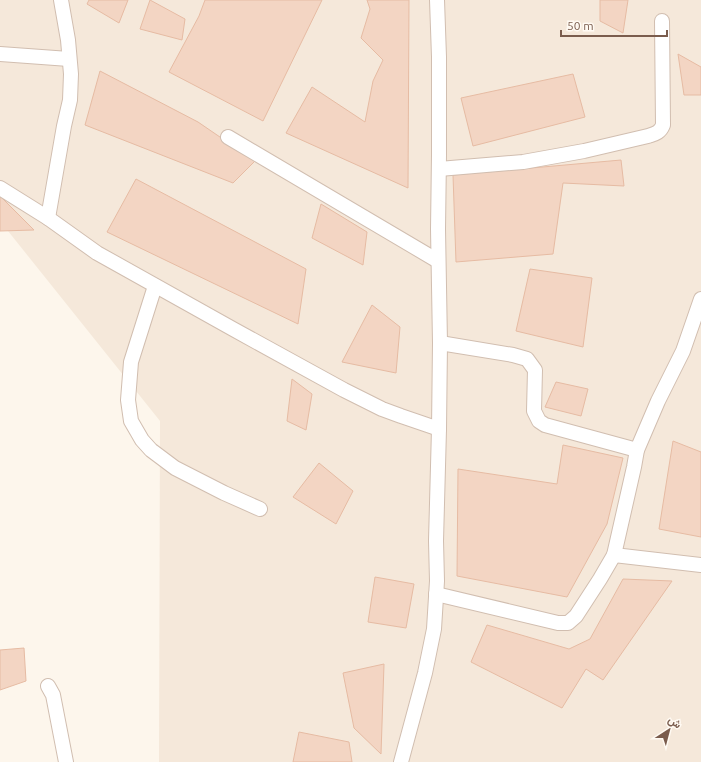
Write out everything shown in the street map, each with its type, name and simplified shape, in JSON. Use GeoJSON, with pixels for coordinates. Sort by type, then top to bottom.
{"type":"FeatureCollection","features":[{"type":"Feature","properties":{"kind":"street"},"geometry":{"type":"LineString","coordinates":[[48,218],[70,100],[71,74],[67,33],[61,0]]}},
{"type":"Feature","properties":{"kind":"street"},"geometry":{"type":"LineString","coordinates":[[401,762],[425,673],[433,636],[436,594],[440,343],[438,261],[439,57],[437,0]]}},
{"type":"Feature","properties":{"kind":"street"},"geometry":{"type":"LineString","coordinates":[[439,169],[523,162],[584,151],[657,133],[663,125],[662,21]]}},
{"type":"Feature","properties":{"kind":"street"},"geometry":{"type":"LineString","coordinates":[[0,54],[69,59]]}},
{"type":"Feature","properties":{"kind":"street"},"geometry":{"type":"LineString","coordinates":[[228,137],[438,261]]}},
{"type":"Feature","properties":{"kind":"street"},"geometry":{"type":"LineString","coordinates":[[0,188],[48,218],[97,253],[155,286],[382,409],[439,429]]}},
{"type":"Feature","properties":{"kind":"street"},"geometry":{"type":"LineString","coordinates":[[155,286],[131,362],[128,400],[131,421],[142,440],[151,450],[174,468],[260,509]]}},
{"type":"Feature","properties":{"kind":"street"},"geometry":{"type":"LineString","coordinates":[[436,594],[558,623],[568,623],[576,616],[600,580],[614,555],[637,450],[682,351],[701,299]]}},
{"type":"Feature","properties":{"kind":"street"},"geometry":{"type":"LineString","coordinates":[[440,343],[513,355],[527,359],[535,370],[534,411],[539,421],[545,425],[637,450]]}},
{"type":"Feature","properties":{"kind":"street"},"geometry":{"type":"LineString","coordinates":[[614,555],[701,566]]}},
{"type":"Feature","properties":{"kind":"street"},"geometry":{"type":"LineString","coordinates":[[48,686],[52,695],[66,762]]}},
{"type":"Feature","properties":{"kind":"shaded area"},"geometry":{"type":"Polygon","coordinates":[[[0,0],[701,0],[701,762],[159,762],[160,421],[0,221],[0,0]]]}},
{"type":"Feature","properties":{"kind":"building"},"geometry":{"type":"Polygon","coordinates":[[[89,0],[128,0],[119,23],[87,4],[89,0]]]}},
{"type":"Feature","properties":{"kind":"building"},"geometry":{"type":"Polygon","coordinates":[[[150,0],[185,19],[182,40],[140,29],[150,0]]]}},
{"type":"Feature","properties":{"kind":"building"},"geometry":{"type":"Polygon","coordinates":[[[205,0],[322,0],[263,121],[169,72],[199,16],[205,0]]]}},
{"type":"Feature","properties":{"kind":"building"},"geometry":{"type":"Polygon","coordinates":[[[367,0],[409,0],[408,188],[286,133],[312,87],[365,122],[373,81],[383,60],[361,38],[370,9],[367,0]]]}},
{"type":"Feature","properties":{"kind":"building"},"geometry":{"type":"Polygon","coordinates":[[[600,0],[628,0],[623,33],[600,21],[600,0]]]}},
{"type":"Feature","properties":{"kind":"building"},"geometry":{"type":"Polygon","coordinates":[[[678,54],[701,67],[701,95],[684,95],[678,54]]]}},
{"type":"Feature","properties":{"kind":"building"},"geometry":{"type":"Polygon","coordinates":[[[100,71],[198,122],[255,161],[233,183],[85,125],[100,71]]]}},
{"type":"Feature","properties":{"kind":"building"},"geometry":{"type":"Polygon","coordinates":[[[573,74],[585,117],[473,146],[461,98],[573,74]]]}},
{"type":"Feature","properties":{"kind":"building"},"geometry":{"type":"Polygon","coordinates":[[[621,160],[624,186],[563,183],[553,254],[456,262],[453,175],[621,160]]]}},
{"type":"Feature","properties":{"kind":"building"},"geometry":{"type":"Polygon","coordinates":[[[136,179],[306,269],[298,324],[107,232],[136,179]]]}},
{"type":"Feature","properties":{"kind":"building"},"geometry":{"type":"Polygon","coordinates":[[[0,196],[34,230],[0,231],[0,196]]]}},
{"type":"Feature","properties":{"kind":"building"},"geometry":{"type":"Polygon","coordinates":[[[321,204],[367,232],[363,265],[312,238],[321,204]]]}},
{"type":"Feature","properties":{"kind":"building"},"geometry":{"type":"Polygon","coordinates":[[[530,269],[592,278],[583,347],[516,331],[530,269]]]}},
{"type":"Feature","properties":{"kind":"building"},"geometry":{"type":"Polygon","coordinates":[[[372,305],[400,327],[396,373],[342,362],[372,305]]]}},
{"type":"Feature","properties":{"kind":"building"},"geometry":{"type":"Polygon","coordinates":[[[292,379],[312,394],[306,430],[287,421],[292,379]]]}},
{"type":"Feature","properties":{"kind":"building"},"geometry":{"type":"Polygon","coordinates":[[[556,382],[588,389],[581,416],[545,407],[556,382]]]}},
{"type":"Feature","properties":{"kind":"building"},"geometry":{"type":"Polygon","coordinates":[[[673,441],[701,452],[701,537],[659,529],[673,441]]]}},
{"type":"Feature","properties":{"kind":"building"},"geometry":{"type":"Polygon","coordinates":[[[563,445],[623,458],[607,524],[567,597],[457,576],[458,469],[557,484],[563,445]]]}},
{"type":"Feature","properties":{"kind":"building"},"geometry":{"type":"Polygon","coordinates":[[[319,463],[353,491],[336,524],[293,497],[319,463]]]}},
{"type":"Feature","properties":{"kind":"building"},"geometry":{"type":"Polygon","coordinates":[[[375,577],[414,584],[406,628],[368,622],[375,577]]]}},
{"type":"Feature","properties":{"kind":"building"},"geometry":{"type":"Polygon","coordinates":[[[623,579],[672,581],[603,680],[586,669],[562,708],[471,662],[487,625],[569,649],[590,639],[623,579]]]}},
{"type":"Feature","properties":{"kind":"building"},"geometry":{"type":"Polygon","coordinates":[[[24,648],[26,681],[0,690],[0,650],[24,648]]]}},
{"type":"Feature","properties":{"kind":"building"},"geometry":{"type":"Polygon","coordinates":[[[384,664],[381,754],[354,728],[343,673],[384,664]]]}},
{"type":"Feature","properties":{"kind":"building"},"geometry":{"type":"Polygon","coordinates":[[[299,732],[349,742],[352,762],[293,762],[299,732]]]}}]}
